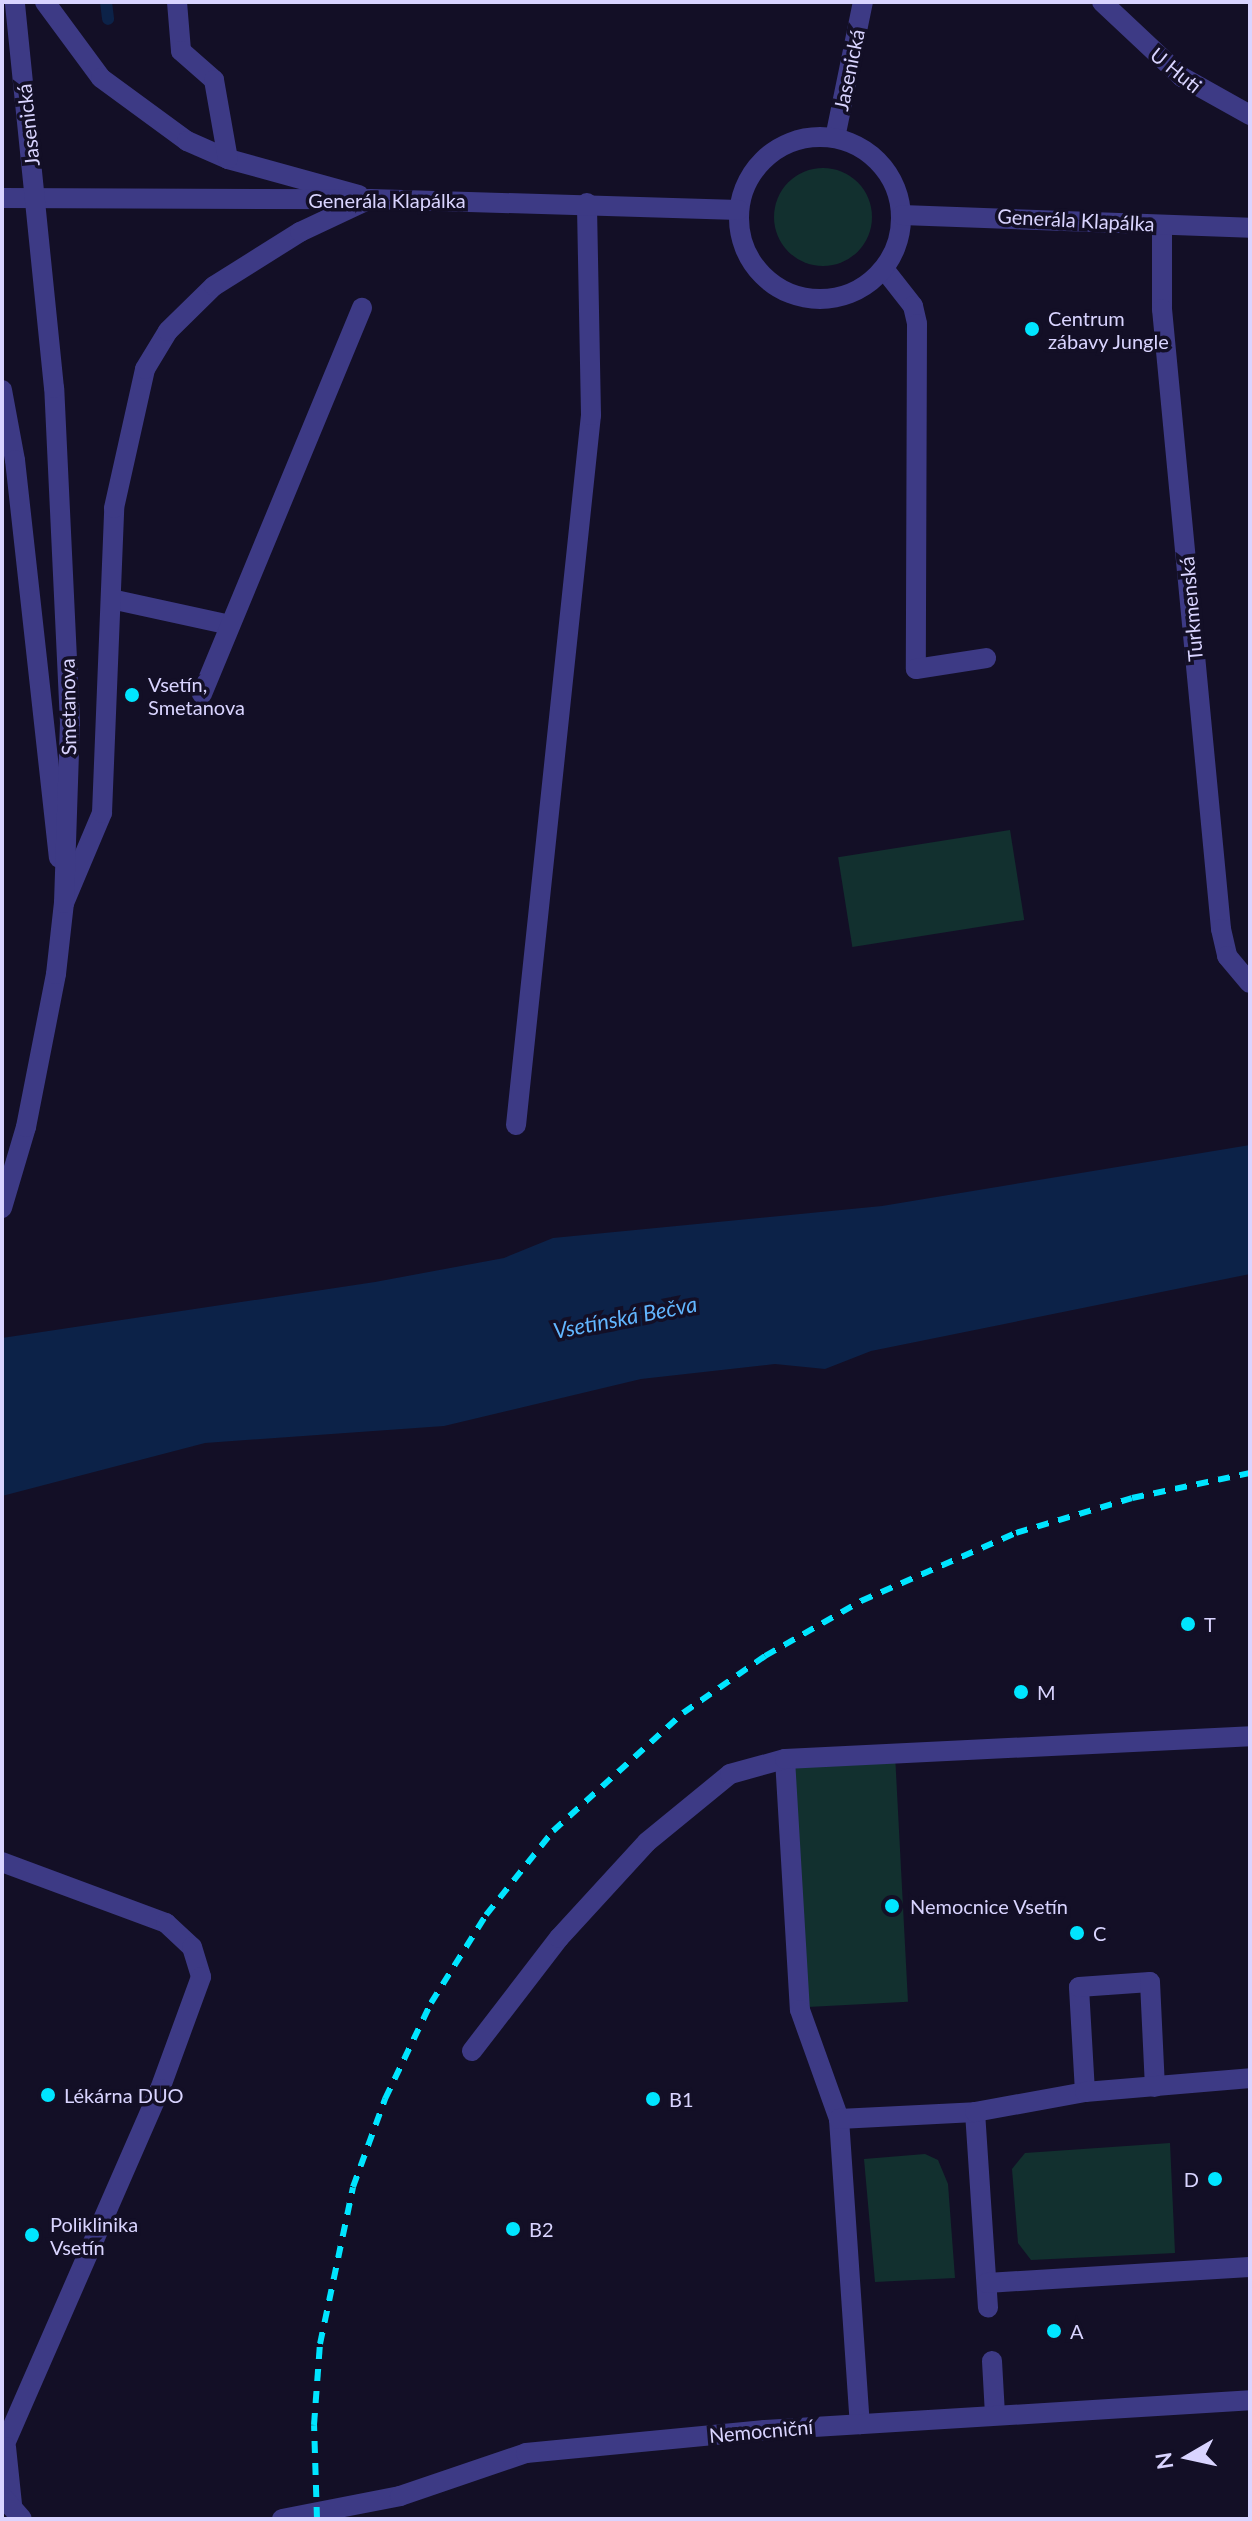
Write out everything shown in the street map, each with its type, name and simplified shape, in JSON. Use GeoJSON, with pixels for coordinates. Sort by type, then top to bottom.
{"type":"FeatureCollection","features":[{"type":"Feature","properties":{"kind":"street","name":"Jasenická"},"geometry":{"type":"LineString","coordinates":[[15,2],[36,201]]}},
{"type":"Feature","properties":{"kind":"street"},"geometry":{"type":"LineString","coordinates":[[45,2],[77,52],[125,100],[187,141],[228,159],[370,199]]}},
{"type":"Feature","properties":{"kind":"street"},"geometry":{"type":"LineString","coordinates":[[177,2],[181,51],[214,80],[228,159]]}},
{"type":"Feature","properties":{"kind":"street","name":"Jasenická"},"geometry":{"type":"LineString","coordinates":[[835,138],[863,2]]}},
{"type":"Feature","properties":{"kind":"street","name":"U Huti"},"geometry":{"type":"LineString","coordinates":[[1106,7],[1182,77],[1250,115]]}},
{"type":"Feature","properties":{"kind":"street"},"geometry":{"type":"LineString","coordinates":[[812,137],[835,138],[853,142],[886,166],[902,215],[899,238],[884,269],[847,295],[806,298],[784,292],[750,259],[739,235],[739,210],[746,181],[771,153],[812,137]]}},
{"type":"Feature","properties":{"kind":"street","name":"Generála Klapálka"},"geometry":{"type":"LineString","coordinates":[[2,198],[36,201],[370,199],[587,203],[739,210]]}},
{"type":"Feature","properties":{"kind":"street"},"geometry":{"type":"LineString","coordinates":[[64,903],[102,813],[114,508],[126,442],[145,369],[162,340],[214,286],[242,266],[370,199]]}},
{"type":"Feature","properties":{"kind":"street","name":"Smetanova"},"geometry":{"type":"LineString","coordinates":[[2,1208],[41,1059],[64,903],[70,723],[65,587],[36,201]]}},
{"type":"Feature","properties":{"kind":"street"},"geometry":{"type":"LineString","coordinates":[[516,1125],[591,415],[587,203]]}},
{"type":"Feature","properties":{"kind":"street","name":"Generála Klapálka"},"geometry":{"type":"LineString","coordinates":[[902,215],[1250,228]]}},
{"type":"Feature","properties":{"kind":"street","name":"Turkmenská"},"geometry":{"type":"LineString","coordinates":[[1162,225],[1162,309],[1221,929],[1227,956],[1250,983]]}},
{"type":"Feature","properties":{"kind":"street"},"geometry":{"type":"LineString","coordinates":[[884,269],[913,306],[917,324],[916,669],[986,658]]}},
{"type":"Feature","properties":{"kind":"street"},"geometry":{"type":"LineString","coordinates":[[202,694],[362,308]]}},
{"type":"Feature","properties":{"kind":"street"},"geometry":{"type":"LineString","coordinates":[[2,390],[15,460],[64,903]]}},
{"type":"Feature","properties":{"kind":"street"},"geometry":{"type":"LineString","coordinates":[[111,599],[230,625]]}},
{"type":"Feature","properties":{"kind":"street"},"geometry":{"type":"LineString","coordinates":[[472,2051],[559,1938],[647,1842],[730,1774],[785,1759],[1250,1736]]}},
{"type":"Feature","properties":{"kind":"street"},"geometry":{"type":"LineString","coordinates":[[785,1759],[800,2010],[839,2119],[860,2424]]}},
{"type":"Feature","properties":{"kind":"street"},"geometry":{"type":"LineString","coordinates":[[2,1862],[166,1923],[192,1947],[201,1977],[160,2089],[4,2449],[12,2506]]}},
{"type":"Feature","properties":{"kind":"street"},"geometry":{"type":"LineString","coordinates":[[1085,2092],[1079,1987],[1150,1982],[1155,2087]]}},
{"type":"Feature","properties":{"kind":"street"},"geometry":{"type":"LineString","coordinates":[[839,2119],[975,2112],[1085,2092],[1250,2078]]}},
{"type":"Feature","properties":{"kind":"street"},"geometry":{"type":"LineString","coordinates":[[975,2112],[988,2308]]}},
{"type":"Feature","properties":{"kind":"street"},"geometry":{"type":"LineString","coordinates":[[987,2283],[1250,2267]]}},
{"type":"Feature","properties":{"kind":"street"},"geometry":{"type":"LineString","coordinates":[[992,2361],[995,2414]]}},
{"type":"Feature","properties":{"kind":"street","name":"Nemocniční"},"geometry":{"type":"LineString","coordinates":[[282,2519],[400,2496],[526,2453],[995,2414],[1250,2400]]}},
{"type":"Feature","properties":{"kind":"green space"},"geometry":{"type":"Polygon","coordinates":[[[823,168],[842,172],[858,182],[868,198],[872,217],[868,236],[858,252],[842,262],[823,266],[804,262],[788,252],[778,236],[774,217],[778,198],[788,182],[804,172],[823,168]]]}},
{"type":"Feature","properties":{"kind":"green space"},"geometry":{"type":"Polygon","coordinates":[[[1010,830],[1024,920],[852,947],[838,857],[1010,830]]]}},
{"type":"Feature","properties":{"kind":"green space"},"geometry":{"type":"Polygon","coordinates":[[[895,1754],[908,2002],[798,2007],[785,1760],[895,1754]]]}},
{"type":"Feature","properties":{"kind":"green space"},"geometry":{"type":"Polygon","coordinates":[[[1170,2143],[1175,2253],[1031,2260],[1018,2243],[1012,2169],[1025,2153],[1170,2143]]]}},
{"type":"Feature","properties":{"kind":"green space"},"geometry":{"type":"Polygon","coordinates":[[[925,2154],[938,2160],[948,2184],[955,2278],[875,2282],[864,2159],[925,2154]]]}},
{"type":"Feature","properties":{"kind":"water","name":"Vsetínská Bečva"},"geometry":{"type":"Polygon","coordinates":[[[1250,1145],[1250,1274],[871,1351],[825,1369],[775,1364],[641,1379],[444,1426],[205,1443],[2,1496],[2,1338],[375,1282],[504,1258],[553,1238],[882,1206],[1250,1145]]]}},
{"type":"Feature","properties":{"kind":"waterway"},"geometry":{"type":"LineString","coordinates":[[106,2],[108,19]]}},
{"type":"Feature","properties":{"kind":"railway"},"geometry":{"type":"LineString","coordinates":[[317,2519],[314,2425],[320,2344],[353,2187],[385,2099],[431,2003],[486,1915],[553,1831],[683,1713],[765,1656],[861,1601],[1016,1533],[1132,1498],[1250,1473]]}},
{"type":"Feature","properties":{"kind":"place","name":"Centrum zábavy Jungle"},"geometry":{"type":"Point","coordinates":[1032,329]}},
{"type":"Feature","properties":{"kind":"place","name":"Vsetín, Smetanova"},"geometry":{"type":"Point","coordinates":[132,695]}},
{"type":"Feature","properties":{"kind":"place","name":"T"},"geometry":{"type":"Point","coordinates":[1188,1624]}},
{"type":"Feature","properties":{"kind":"place","name":"M"},"geometry":{"type":"Point","coordinates":[1021,1692]}},
{"type":"Feature","properties":{"kind":"place","name":"Nemocnice Vsetín"},"geometry":{"type":"Point","coordinates":[892,1906]}},
{"type":"Feature","properties":{"kind":"place","name":"C"},"geometry":{"type":"Point","coordinates":[1077,1933]}},
{"type":"Feature","properties":{"kind":"place","name":"Lékárna DUO"},"geometry":{"type":"Point","coordinates":[48,2095]}},
{"type":"Feature","properties":{"kind":"place","name":"B1"},"geometry":{"type":"Point","coordinates":[653,2099]}},
{"type":"Feature","properties":{"kind":"place","name":"D"},"geometry":{"type":"Point","coordinates":[1215,2179]}},
{"type":"Feature","properties":{"kind":"place","name":"B2"},"geometry":{"type":"Point","coordinates":[513,2229]}},
{"type":"Feature","properties":{"kind":"place","name":"Poliklinika Vsetín"},"geometry":{"type":"Point","coordinates":[32,2235]}},
{"type":"Feature","properties":{"kind":"place","name":"A"},"geometry":{"type":"Point","coordinates":[1054,2331]}}]}
